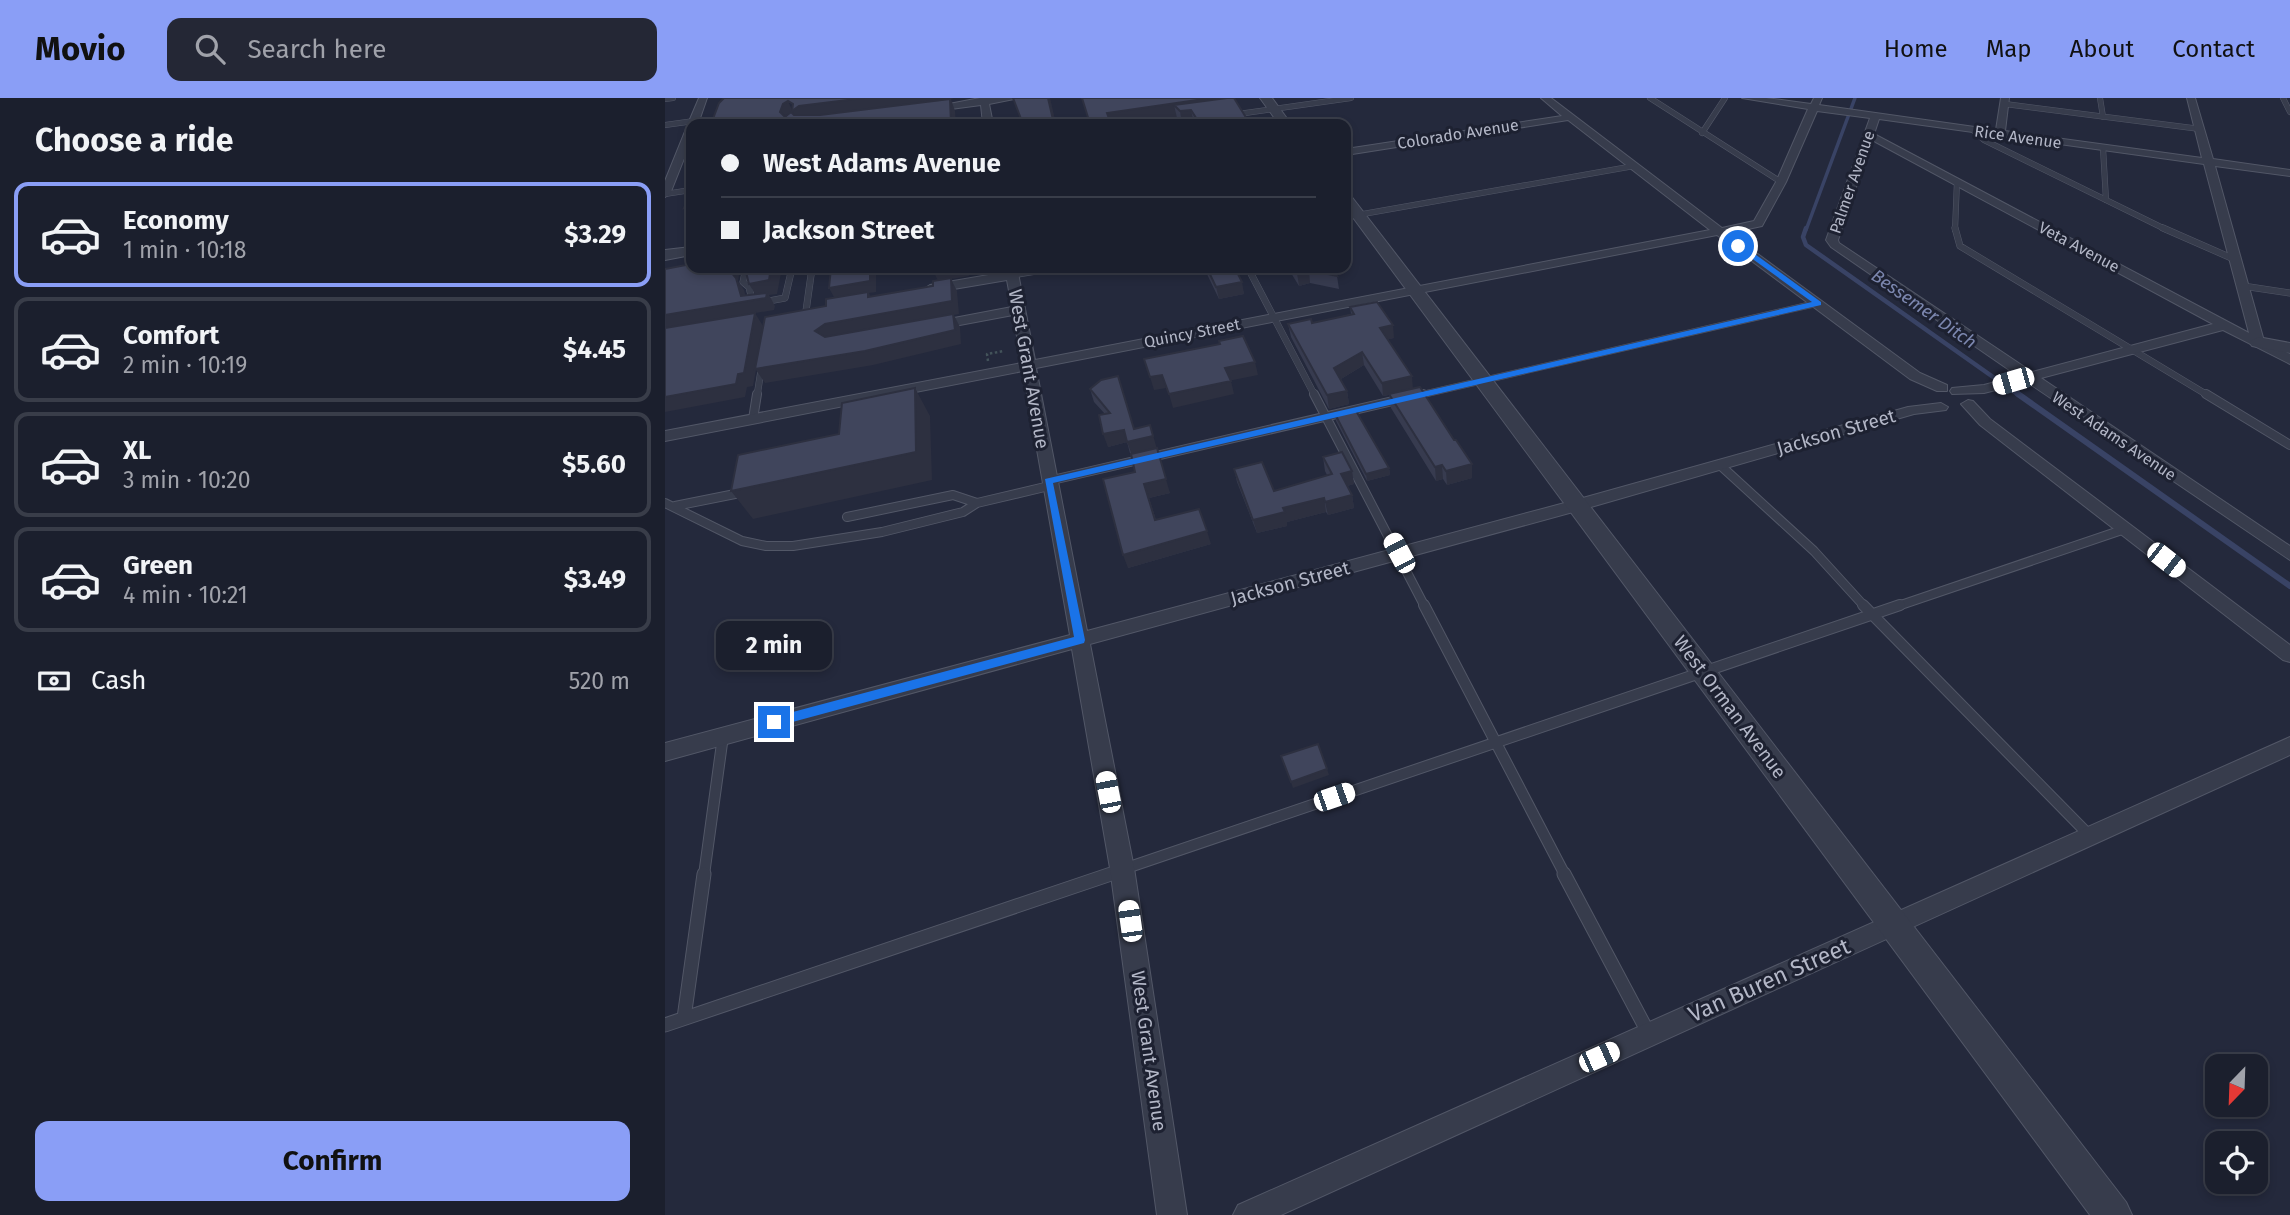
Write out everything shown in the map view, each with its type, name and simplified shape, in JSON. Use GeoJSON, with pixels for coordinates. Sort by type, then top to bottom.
{"type":"FeatureCollection","features":[{"type":"Feature","properties":{"kind":"street"},"geometry":{"type":"LineString","coordinates":[[694,119],[703,98]]}},
{"type":"Feature","properties":{"kind":"street"},"geometry":{"type":"LineString","coordinates":[[920,110],[1015,98]]}},
{"type":"Feature","properties":{"kind":"street"},"geometry":{"type":"LineString","coordinates":[[1266,98],[1281,119]]}},
{"type":"Feature","properties":{"kind":"street"},"geometry":{"type":"LineString","coordinates":[[1545,98],[1915,376],[1955,397],[2290,655]]}},
{"type":"Feature","properties":{"kind":"street","name":"Rice Avenue"},"geometry":{"type":"LineString","coordinates":[[1746,98],[1816,103],[1841,113],[2290,173]]}},
{"type":"Feature","properties":{"kind":"street"},"geometry":{"type":"LineString","coordinates":[[2191,98],[2258,342],[2290,348]]}},
{"type":"Feature","properties":{"kind":"street"},"geometry":{"type":"LineString","coordinates":[[984,100],[987,119]]}},
{"type":"Feature","properties":{"kind":"street"},"geometry":{"type":"LineString","coordinates":[[2000,134],[2005,101]]}},
{"type":"Feature","properties":{"kind":"street"},"geometry":{"type":"LineString","coordinates":[[1719,231],[1758,224],[1781,182],[1816,103]]}},
{"type":"Feature","properties":{"kind":"street","name":"Colorado Avenue"},"geometry":{"type":"LineString","coordinates":[[1351,151],[1571,117]]}},
{"type":"Feature","properties":{"kind":"street","name":"Palmer Avenue"},"geometry":{"type":"LineString","coordinates":[[1836,245],[1832,240],[1875,118]]}},
{"type":"Feature","properties":{"kind":"street","name":"Veta Avenue"},"geometry":{"type":"LineString","coordinates":[[1868,134],[2290,360]]}},
{"type":"Feature","properties":{"kind":"street"},"geometry":{"type":"LineString","coordinates":[[665,194],[686,152]]}},
{"type":"Feature","properties":{"kind":"street","name":"West Orman Avenue"},"geometry":{"type":"LineString","coordinates":[[1351,211],[1416,290],[2113,1215]]}},
{"type":"Feature","properties":{"kind":"street","name":"Quincy Street"},"geometry":{"type":"LineString","coordinates":[[665,436],[1719,231]]}},
{"type":"Feature","properties":{"kind":"street","name":"West Adams Avenue"},"geometry":{"type":"LineString","coordinates":[[1836,245],[2019,379],[2290,554]]}},
{"type":"Feature","properties":{"kind":"street"},"geometry":{"type":"LineString","coordinates":[[665,255],[686,252]]}},
{"type":"Feature","properties":{"kind":"street"},"geometry":{"type":"LineString","coordinates":[[912,293],[1002,273]]}},
{"type":"Feature","properties":{"kind":"street","name":"West Grant Avenue"},"geometry":{"type":"LineString","coordinates":[[1011,273],[1122,868],[1172,1215]]}},
{"type":"Feature","properties":{"kind":"street"},"geometry":{"type":"LineString","coordinates":[[915,329],[1018,310]]}},
{"type":"Feature","properties":{"kind":"street","name":"Jackson Street"},"geometry":{"type":"LineString","coordinates":[[665,751],[1578,505],[2019,379],[2224,325]]}},
{"type":"Feature","properties":{"kind":"street","name":"Van Buren Street"},"geometry":{"type":"LineString","coordinates":[[1248,1215],[2290,746]]}},
{"type":"Feature","properties":{"kind":"lane"},"geometry":{"type":"LineString","coordinates":[[665,99],[673,98]]}},
{"type":"Feature","properties":{"kind":"lane"},"geometry":{"type":"LineString","coordinates":[[1221,117],[1351,98]]}},
{"type":"Feature","properties":{"kind":"lane"},"geometry":{"type":"LineString","coordinates":[[1650,98],[1781,182]]}},
{"type":"Feature","properties":{"kind":"lane"},"geometry":{"type":"LineString","coordinates":[[1702,133],[1725,98]]}},
{"type":"Feature","properties":{"kind":"lane"},"geometry":{"type":"LineString","coordinates":[[2100,98],[2103,117]]}},
{"type":"Feature","properties":{"kind":"lane"},"geometry":{"type":"LineString","coordinates":[[2283,98],[2290,112]]}},
{"type":"Feature","properties":{"kind":"lane"},"geometry":{"type":"LineString","coordinates":[[2005,101],[2200,129]]}},
{"type":"Feature","properties":{"kind":"lane"},"geometry":{"type":"LineString","coordinates":[[665,125],[686,131]]}},
{"type":"Feature","properties":{"kind":"lane"},"geometry":{"type":"LineString","coordinates":[[1974,131],[1984,140],[2236,260]]}},
{"type":"Feature","properties":{"kind":"lane"},"geometry":{"type":"LineString","coordinates":[[2103,148],[2106,200]]}},
{"type":"Feature","properties":{"kind":"lane"},"geometry":{"type":"LineString","coordinates":[[1351,210],[1634,166]]}},
{"type":"Feature","properties":{"kind":"lane"},"geometry":{"type":"LineString","coordinates":[[1957,181],[1955,232],[1960,246],[2290,445]]}},
{"type":"Feature","properties":{"kind":"lane"},"geometry":{"type":"LineString","coordinates":[[665,194],[686,191]]}},
{"type":"Feature","properties":{"kind":"lane"},"geometry":{"type":"LineString","coordinates":[[745,273],[743,282],[749,287],[753,304],[785,299],[791,273]]}},
{"type":"Feature","properties":{"kind":"lane"},"geometry":{"type":"LineString","coordinates":[[807,311],[811,273]]}},
{"type":"Feature","properties":{"kind":"lane"},"geometry":{"type":"LineString","coordinates":[[1251,273],[1399,553],[1493,743],[1650,1034]]}},
{"type":"Feature","properties":{"kind":"lane"},"geometry":{"type":"LineString","coordinates":[[2243,286],[2290,293]]}},
{"type":"Feature","properties":{"kind":"lane"},"geometry":{"type":"LineString","coordinates":[[665,503],[745,542],[803,548],[963,512],[977,503],[1049,483],[1818,303]]}},
{"type":"Feature","properties":{"kind":"lane"},"geometry":{"type":"LineString","coordinates":[[753,418],[763,358]]}},
{"type":"Feature","properties":{"kind":"lane"},"geometry":{"type":"LineString","coordinates":[[1720,465],[1814,551],[1872,615],[2090,836]]}},
{"type":"Feature","properties":{"kind":"lane"},"geometry":{"type":"LineString","coordinates":[[675,506],[749,491]]}},
{"type":"Feature","properties":{"kind":"lane"},"geometry":{"type":"LineString","coordinates":[[847,517],[953,495],[977,503]]}},
{"type":"Feature","properties":{"kind":"lane"},"geometry":{"type":"LineString","coordinates":[[665,1025],[2125,529]]}},
{"type":"Feature","properties":{"kind":"lane"},"geometry":{"type":"LineString","coordinates":[[684,1018],[723,736]]}},
{"type":"Feature","properties":{"kind":"path"},"geometry":{"type":"LineString","coordinates":[[988,354],[1004,351]]}},
{"type":"Feature","properties":{"kind":"building"},"geometry":{"type":"Polygon","coordinates":[[[724,98],[864,98],[799,106],[792,111],[793,104],[788,101],[783,104],[780,112],[785,117],[791,112],[794,115],[820,115],[950,99],[951,119],[713,119],[724,98]]]}},
{"type":"Feature","properties":{"kind":"building"},"geometry":{"type":"Polygon","coordinates":[[[1013,98],[1048,98],[1053,119],[1021,119],[1013,98]]]}},
{"type":"Feature","properties":{"kind":"building"},"geometry":{"type":"Polygon","coordinates":[[[1082,98],[1211,98],[1107,113],[1109,119],[1088,119],[1082,98]]]}},
{"type":"Feature","properties":{"kind":"building"},"geometry":{"type":"Polygon","coordinates":[[[1234,98],[1247,119],[1197,119],[1191,110],[1180,111],[1174,105],[1234,98]]]}},
{"type":"Feature","properties":{"kind":"building"},"geometry":{"type":"Polygon","coordinates":[[[686,265],[686,273],[732,273],[736,278],[741,296],[767,293],[766,298],[665,315],[665,269],[686,265]]]}},
{"type":"Feature","properties":{"kind":"building"},"geometry":{"type":"Polygon","coordinates":[[[746,273],[770,273],[769,280],[749,284],[746,273]]]}},
{"type":"Feature","properties":{"kind":"building"},"geometry":{"type":"Polygon","coordinates":[[[830,273],[870,273],[870,281],[829,288],[830,273]]]}},
{"type":"Feature","properties":{"kind":"building"},"geometry":{"type":"Polygon","coordinates":[[[1209,273],[1238,273],[1242,282],[1216,287],[1209,273]]]}},
{"type":"Feature","properties":{"kind":"building"},"geometry":{"type":"Polygon","coordinates":[[[951,278],[952,301],[825,324],[815,331],[825,337],[953,314],[955,330],[865,351],[755,369],[765,317],[826,306],[826,299],[868,292],[868,297],[933,286],[933,281],[951,278]]]}},
{"type":"Feature","properties":{"kind":"building"},"geometry":{"type":"Polygon","coordinates":[[[1377,302],[1393,325],[1380,328],[1412,376],[1382,383],[1362,352],[1334,368],[1347,391],[1327,395],[1288,324],[1311,319],[1312,323],[1354,314],[1350,307],[1377,302]]]}},
{"type":"Feature","properties":{"kind":"building"},"geometry":{"type":"Polygon","coordinates":[[[755,313],[744,373],[738,374],[736,384],[665,397],[665,328],[755,313]]]}},
{"type":"Feature","properties":{"kind":"building"},"geometry":{"type":"Polygon","coordinates":[[[1243,336],[1255,362],[1225,368],[1231,381],[1169,394],[1162,375],[1150,377],[1144,359],[1220,344],[1219,341],[1243,336]]]}},
{"type":"Feature","properties":{"kind":"building"},"geometry":{"type":"Polygon","coordinates":[[[1118,376],[1134,429],[1150,425],[1153,436],[1127,442],[1124,430],[1103,434],[1099,415],[1110,413],[1090,389],[1101,380],[1118,376]]]}},
{"type":"Feature","properties":{"kind":"building"},"geometry":{"type":"Polygon","coordinates":[[[1420,387],[1472,464],[1446,471],[1442,465],[1435,467],[1389,394],[1420,387]]]}},
{"type":"Feature","properties":{"kind":"building"},"geometry":{"type":"Polygon","coordinates":[[[915,388],[916,452],[731,491],[738,455],[839,434],[842,403],[915,388]]]}},
{"type":"Feature","properties":{"kind":"building"},"geometry":{"type":"Polygon","coordinates":[[[1355,409],[1389,468],[1366,474],[1335,414],[1355,409]]]}},
{"type":"Feature","properties":{"kind":"building"},"geometry":{"type":"Polygon","coordinates":[[[1157,448],[1166,479],[1144,484],[1155,520],[1199,509],[1207,531],[1123,555],[1103,479],[1135,472],[1131,454],[1157,448]]]}},
{"type":"Feature","properties":{"kind":"building"},"geometry":{"type":"Polygon","coordinates":[[[1342,452],[1352,471],[1341,474],[1352,495],[1325,502],[1324,498],[1283,508],[1285,512],[1253,520],[1234,469],[1262,462],[1274,491],[1332,474],[1323,457],[1342,452]]]}},
{"type":"Feature","properties":{"kind":"building"},"geometry":{"type":"Polygon","coordinates":[[[1318,744],[1327,769],[1291,782],[1281,756],[1318,744]]]}},
{"type":"Feature","properties":{"kind":"waterway","name":"Bessemer Ditch"},"geometry":{"type":"LineString","coordinates":[[1806,230],[1855,98]]}},
{"type":"Feature","properties":{"kind":"waterway","name":"Bessemer Ditch"},"geometry":{"type":"LineString","coordinates":[[1806,228],[1803,237],[1806,245],[2020,396]]}},
{"type":"Feature","properties":{"kind":"waterway","name":"Bessemer Ditch"},"geometry":{"type":"LineString","coordinates":[[2018,394],[2290,586]]}},
{"type":"Feature","properties":{"kind":"route"},"geometry":{"type":"LineString","coordinates":[[774,722],[1080,640],[1048,481],[1818,303],[1738,246]]}}]}
